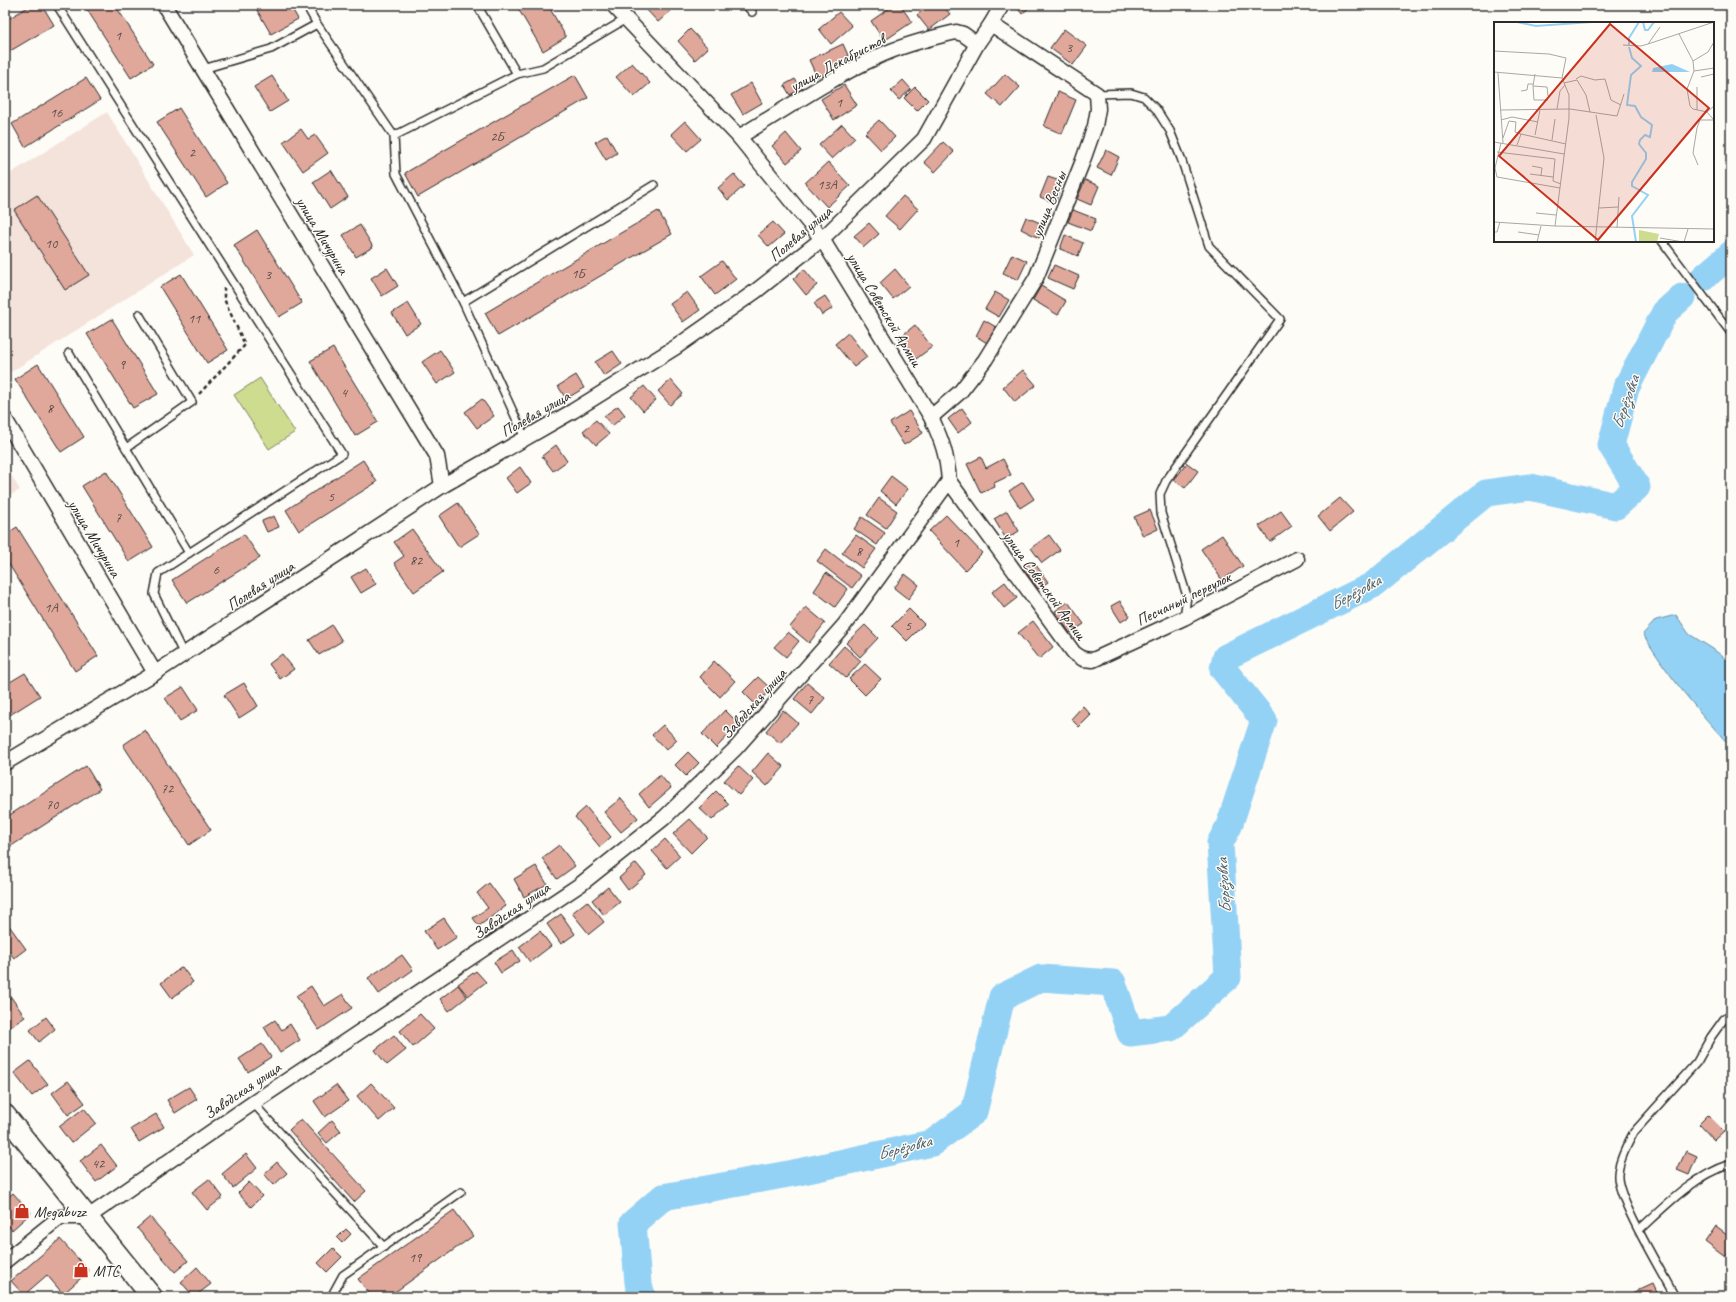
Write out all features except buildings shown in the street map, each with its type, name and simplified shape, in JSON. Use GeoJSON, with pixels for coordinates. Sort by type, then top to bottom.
{"type":"FeatureCollection","features":[{"type":"Feature","properties":{"kind":"main road"},"geometry":{"type":"LineString","coordinates":[[5,1115],[152,1297]]}},
{"type":"Feature","properties":{"kind":"street","name":"улица Мичурина"},"geometry":{"type":"LineString","coordinates":[[164,5],[437,456],[442,486]]}},
{"type":"Feature","properties":{"kind":"street","name":"улица Советской Армии"},"geometry":{"type":"LineString","coordinates":[[613,5],[739,137],[822,239],[931,417],[943,443],[950,481],[1066,644],[1074,653],[1083,659]]}},
{"type":"Feature","properties":{"kind":"street","name":"Полевая улица"},"geometry":{"type":"LineString","coordinates":[[5,763],[155,673],[442,486],[676,347],[756,291],[822,239],[924,139],[977,44],[1002,5]]}},
{"type":"Feature","properties":{"kind":"street"},"geometry":{"type":"LineString","coordinates":[[991,24],[1097,94]]}},
{"type":"Feature","properties":{"kind":"street","name":"улица Декабристов"},"geometry":{"type":"LineString","coordinates":[[739,137],[819,88],[877,56],[956,32],[963,34],[977,44]]}},
{"type":"Feature","properties":{"kind":"street","name":"улица Весны"},"geometry":{"type":"LineString","coordinates":[[931,417],[960,392],[981,366],[1036,278],[1090,141],[1098,109],[1097,94]]}},
{"type":"Feature","properties":{"kind":"street","name":"улица Мичурина"},"geometry":{"type":"LineString","coordinates":[[5,420],[155,673]]}},
{"type":"Feature","properties":{"kind":"street","name":"Заводская улица"},"geometry":{"type":"LineString","coordinates":[[88,1217],[253,1103],[581,884],[664,818],[736,748],[845,624],[950,481]]}},
{"type":"Feature","properties":{"kind":"street","name":"Песчаный переулок"},"geometry":{"type":"LineString","coordinates":[[1083,659],[1093,660],[1184,618],[1296,559]]}},
{"type":"Feature","properties":{"kind":"street"},"geometry":{"type":"LineString","coordinates":[[5,1261],[60,1217],[88,1217]]}},
{"type":"Feature","properties":{"kind":"lane"},"geometry":{"type":"LineString","coordinates":[[57,5],[342,454],[158,573],[154,594],[184,654]]}},
{"type":"Feature","properties":{"kind":"lane"},"geometry":{"type":"LineString","coordinates":[[306,5],[317,24],[394,136],[396,174],[463,302],[525,438]]}},
{"type":"Feature","properties":{"kind":"lane"},"geometry":{"type":"LineString","coordinates":[[478,5],[517,74]]}},
{"type":"Feature","properties":{"kind":"lane"},"geometry":{"type":"LineString","coordinates":[[746,5],[752,12]]}},
{"type":"Feature","properties":{"kind":"lane"},"geometry":{"type":"LineString","coordinates":[[394,136],[517,74],[543,68],[626,19]]}},
{"type":"Feature","properties":{"kind":"lane"},"geometry":{"type":"LineString","coordinates":[[203,69],[270,48],[317,24]]}},
{"type":"Feature","properties":{"kind":"lane"},"geometry":{"type":"LineString","coordinates":[[1097,94],[1131,93],[1144,98],[1156,109],[1170,131],[1181,158],[1209,246],[1280,319],[1166,481],[1160,494],[1160,513],[1187,596],[1184,618]]}},
{"type":"Feature","properties":{"kind":"lane"},"geometry":{"type":"LineString","coordinates":[[463,302],[654,185]]}},
{"type":"Feature","properties":{"kind":"lane"},"geometry":{"type":"LineString","coordinates":[[1663,242],[1731,333]]}},
{"type":"Feature","properties":{"kind":"lane"},"geometry":{"type":"LineString","coordinates":[[126,448],[192,402],[139,314]]}},
{"type":"Feature","properties":{"kind":"lane"},"geometry":{"type":"LineString","coordinates":[[69,353],[189,553]]}},
{"type":"Feature","properties":{"kind":"lane"},"geometry":{"type":"LineString","coordinates":[[1675,1297],[1639,1230],[1619,1187],[1617,1174],[1627,1144],[1634,1132],[1697,1062],[1711,1037],[1724,1019],[1731,1013]]}},
{"type":"Feature","properties":{"kind":"lane"},"geometry":{"type":"LineString","coordinates":[[253,1103],[384,1247]]}},
{"type":"Feature","properties":{"kind":"lane"},"geometry":{"type":"LineString","coordinates":[[1639,1230],[1680,1192],[1719,1168],[1731,1164]]}},
{"type":"Feature","properties":{"kind":"lane"},"geometry":{"type":"LineString","coordinates":[[331,1297],[343,1275],[461,1192]]}},
{"type":"Feature","properties":{"kind":"path"},"geometry":{"type":"LineString","coordinates":[[192,402],[245,345],[224,298],[224,269]]}},
{"type":"Feature","properties":{"kind":"shaded area"},"geometry":{"type":"Polygon","coordinates":[[[107,112],[194,255],[11,372],[5,363],[5,177],[107,112]]]}},
{"type":"Feature","properties":{"kind":"shaded area"},"geometry":{"type":"Polygon","coordinates":[[[5,465],[20,490],[5,498],[5,465]]]}},
{"type":"Feature","properties":{"kind":"green space"},"geometry":{"type":"Polygon","coordinates":[[[260,378],[295,432],[269,449],[234,395],[260,378]]]}},
{"type":"Feature","properties":{"kind":"water"},"geometry":{"type":"Polygon","coordinates":[[[1676,615],[1689,634],[1713,649],[1731,663],[1731,747],[1684,693],[1662,664],[1643,634],[1656,620],[1676,615]]]}},
{"type":"Feature","properties":{"kind":"waterway","name":"Берёзовка"},"geometry":{"type":"LineString","coordinates":[[1703,278],[1731,254]]}},
{"type":"Feature","properties":{"kind":"waterway","name":"Берёзовка"},"geometry":{"type":"LineString","coordinates":[[643,1297],[638,1283],[633,1223],[663,1197],[794,1173],[932,1143],[974,1112],[1002,997],[1041,978],[1113,983],[1130,1033],[1171,1028],[1228,977],[1220,843],[1229,826],[1264,720],[1223,669],[1226,657],[1373,585],[1486,493],[1530,487],[1616,506],[1637,487],[1611,445],[1626,388],[1665,312],[1682,297]]}},
{"type":"Feature","properties":{"kind":"place","name":"Megabuzz"},"geometry":{"type":"Point","coordinates":[22,1211]}},
{"type":"Feature","properties":{"kind":"place","name":"МТС"},"geometry":{"type":"Point","coordinates":[81,1270]}}]}
